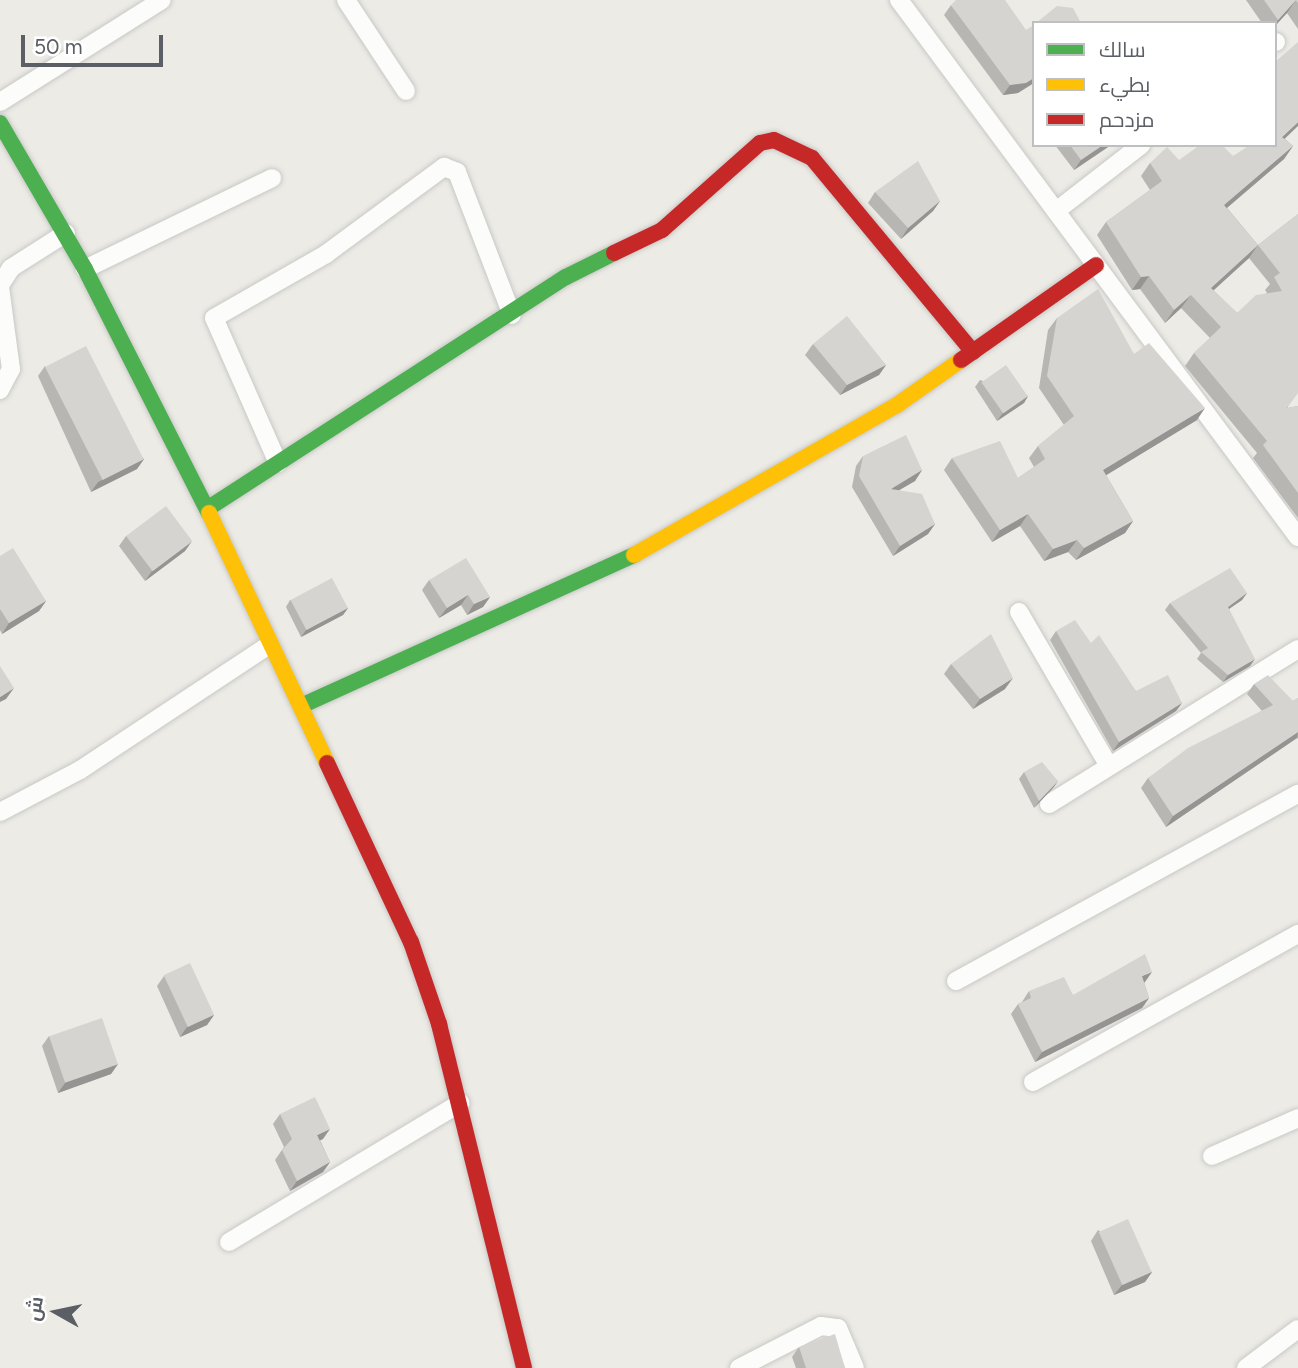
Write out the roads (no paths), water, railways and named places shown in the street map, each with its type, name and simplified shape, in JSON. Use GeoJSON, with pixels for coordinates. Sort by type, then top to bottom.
{"type":"FeatureCollection","features":[{"type":"Feature","properties":{"kind":"street"},"geometry":{"type":"LineString","coordinates":[[0,102],[162,0]]}},
{"type":"Feature","properties":{"kind":"street"},"geometry":{"type":"LineString","coordinates":[[346,0],[406,90]]}},
{"type":"Feature","properties":{"kind":"street"},"geometry":{"type":"LineString","coordinates":[[899,0],[1298,537]]}},
{"type":"Feature","properties":{"kind":"street"},"geometry":{"type":"LineString","coordinates":[[0,123],[66,233],[207,509],[267,646],[300,706],[411,942],[460,1103],[524,1368]]}},
{"type":"Feature","properties":{"kind":"street"},"geometry":{"type":"LineString","coordinates":[[207,509],[512,316],[566,277],[662,230],[760,143],[774,140],[812,158],[973,352]]}},
{"type":"Feature","properties":{"kind":"street"},"geometry":{"type":"LineString","coordinates":[[1056,211],[1138,147]]}},
{"type":"Feature","properties":{"kind":"street"},"geometry":{"type":"LineString","coordinates":[[278,463],[214,318],[326,254],[444,167],[457,172],[512,316]]}},
{"type":"Feature","properties":{"kind":"street"},"geometry":{"type":"LineString","coordinates":[[85,269],[272,178]]}},
{"type":"Feature","properties":{"kind":"street"},"geometry":{"type":"LineString","coordinates":[[0,390],[11,369],[0,286],[19,262],[66,233]]}},
{"type":"Feature","properties":{"kind":"street"},"geometry":{"type":"LineString","coordinates":[[300,706],[656,545],[897,405],[1096,265]]}},
{"type":"Feature","properties":{"kind":"street"},"geometry":{"type":"LineString","coordinates":[[1019,612],[1109,766]]}},
{"type":"Feature","properties":{"kind":"street"},"geometry":{"type":"LineString","coordinates":[[0,812],[80,770],[267,646]]}},
{"type":"Feature","properties":{"kind":"street"},"geometry":{"type":"LineString","coordinates":[[1049,804],[1298,649]]}},
{"type":"Feature","properties":{"kind":"street"},"geometry":{"type":"LineString","coordinates":[[956,981],[1298,794]]}},
{"type":"Feature","properties":{"kind":"street"},"geometry":{"type":"LineString","coordinates":[[1033,1082],[1298,934]]}},
{"type":"Feature","properties":{"kind":"street"},"geometry":{"type":"LineString","coordinates":[[229,1242],[460,1103]]}},
{"type":"Feature","properties":{"kind":"street"},"geometry":{"type":"LineString","coordinates":[[1212,1156],[1298,1118]]}},
{"type":"Feature","properties":{"kind":"street"},"geometry":{"type":"LineString","coordinates":[[739,1368],[821,1326],[838,1328],[855,1368]]}},
{"type":"Feature","properties":{"kind":"street"},"geometry":{"type":"LineString","coordinates":[[1246,1368],[1298,1329]]}}]}
